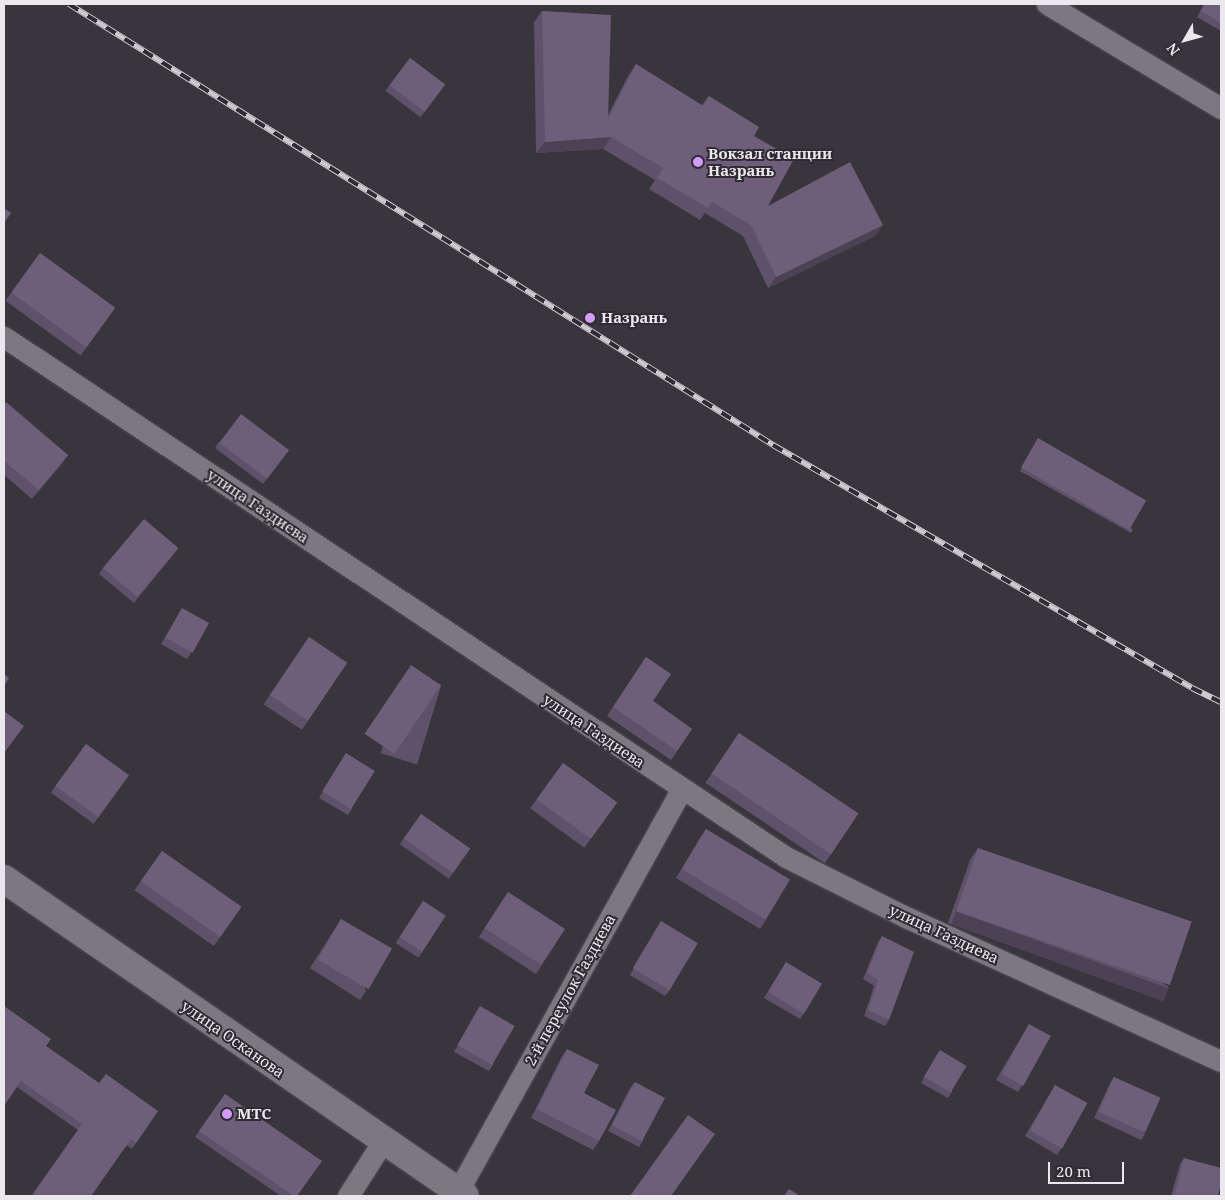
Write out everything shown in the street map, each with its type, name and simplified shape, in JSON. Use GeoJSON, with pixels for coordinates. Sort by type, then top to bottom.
{"type":"FeatureCollection","features":[{"type":"Feature","properties":{"kind":"main road","name":"улица Осканова"},"geometry":{"type":"LineString","coordinates":[[4,879],[461,1194]]}},
{"type":"Feature","properties":{"kind":"street"},"geometry":{"type":"LineString","coordinates":[[1047,4],[1221,108]]}},
{"type":"Feature","properties":{"kind":"street","name":"улица Газдиева"},"geometry":{"type":"LineString","coordinates":[[4,337],[786,857],[908,918],[1221,1060]]}},
{"type":"Feature","properties":{"kind":"street","name":"2-й переулок Газдиева"},"geometry":{"type":"LineString","coordinates":[[461,1194],[682,789]]}},
{"type":"Feature","properties":{"kind":"street"},"geometry":{"type":"LineString","coordinates":[[348,1196],[383,1141]]}},
{"type":"Feature","properties":{"kind":"building"},"geometry":{"type":"Polygon","coordinates":[[[1205,4],[1221,4],[1221,23],[1201,11],[1205,4]]]}},
{"type":"Feature","properties":{"kind":"building","name":"Вокзал станции Назрань"},"geometry":{"type":"Polygon","coordinates":[[[542,11],[611,15],[608,119],[636,64],[703,106],[709,96],[759,127],[754,136],[794,159],[768,206],[850,162],[883,225],[776,277],[751,225],[712,202],[708,208],[657,178],[663,168],[611,137],[545,142],[542,11]]]}},
{"type":"Feature","properties":{"kind":"building"},"geometry":{"type":"Polygon","coordinates":[[[410,58],[445,84],[425,112],[390,85],[410,58]]]}},
{"type":"Feature","properties":{"kind":"building"},"geometry":{"type":"Polygon","coordinates":[[[4,208],[11,213],[4,223],[4,208]]]}},
{"type":"Feature","properties":{"kind":"building"},"geometry":{"type":"Polygon","coordinates":[[[40,253],[115,308],[86,347],[11,293],[40,253]]]}},
{"type":"Feature","properties":{"kind":"building"},"geometry":{"type":"Polygon","coordinates":[[[6,402],[68,455],[39,490],[4,461],[4,406],[6,402]]]}},
{"type":"Feature","properties":{"kind":"building"},"geometry":{"type":"Polygon","coordinates":[[[241,414],[289,450],[267,479],[219,443],[241,414]]]}},
{"type":"Feature","properties":{"kind":"building"},"geometry":{"type":"Polygon","coordinates":[[[1038,438],[1146,500],[1129,530],[1021,467],[1038,438]]]}},
{"type":"Feature","properties":{"kind":"building"},"geometry":{"type":"Polygon","coordinates":[[[144,519],[178,548],[137,597],[103,568],[144,519]]]}},
{"type":"Feature","properties":{"kind":"building"},"geometry":{"type":"Polygon","coordinates":[[[182,608],[209,623],[193,653],[166,638],[182,608]]]}},
{"type":"Feature","properties":{"kind":"building"},"geometry":{"type":"Polygon","coordinates":[[[309,637],[347,663],[308,721],[270,695],[309,637]]]}},
{"type":"Feature","properties":{"kind":"building"},"geometry":{"type":"Polygon","coordinates":[[[646,657],[671,674],[653,701],[692,729],[677,751],[613,707],[646,657]]]}},
{"type":"Feature","properties":{"kind":"building"},"geometry":{"type":"Polygon","coordinates":[[[411,665],[441,685],[394,754],[365,734],[411,665]]]}},
{"type":"Feature","properties":{"kind":"building"},"geometry":{"type":"Polygon","coordinates":[[[4,674],[9,678],[4,686],[4,674]]]}},
{"type":"Feature","properties":{"kind":"building"},"geometry":{"type":"Polygon","coordinates":[[[4,711],[24,726],[4,753],[4,711]]]}},
{"type":"Feature","properties":{"kind":"building"},"geometry":{"type":"Polygon","coordinates":[[[739,733],[858,814],[831,854],[712,774],[739,733]]]}},
{"type":"Feature","properties":{"kind":"building"},"geometry":{"type":"Polygon","coordinates":[[[86,744],[129,775],[98,817],[55,786],[86,744]]]}},
{"type":"Feature","properties":{"kind":"building"},"geometry":{"type":"Polygon","coordinates":[[[346,753],[375,771],[351,809],[322,791],[346,753]]]}},
{"type":"Feature","properties":{"kind":"building"},"geometry":{"type":"Polygon","coordinates":[[[563,763],[617,802],[591,839],[537,799],[563,763]]]}},
{"type":"Feature","properties":{"kind":"building"},"geometry":{"type":"Polygon","coordinates":[[[421,814],[470,848],[453,873],[404,839],[421,814]]]}},
{"type":"Feature","properties":{"kind":"building"},"geometry":{"type":"Polygon","coordinates":[[[706,829],[790,879],[766,920],[682,869],[706,829]]]}},
{"type":"Feature","properties":{"kind":"building"},"geometry":{"type":"Polygon","coordinates":[[[978,848],[1192,922],[1170,985],[956,911],[978,848]]]}},
{"type":"Feature","properties":{"kind":"building"},"geometry":{"type":"Polygon","coordinates":[[[162,851],[241,907],[220,937],[141,881],[162,851]]]}},
{"type":"Feature","properties":{"kind":"building"},"geometry":{"type":"Polygon","coordinates":[[[508,892],[565,929],[542,965],[485,928],[508,892]]]}},
{"type":"Feature","properties":{"kind":"building"},"geometry":{"type":"Polygon","coordinates":[[[423,901],[446,916],[422,952],[400,937],[423,901]]]}},
{"type":"Feature","properties":{"kind":"building"},"geometry":{"type":"Polygon","coordinates":[[[341,919],[392,948],[369,989],[318,960],[341,919]]]}},
{"type":"Feature","properties":{"kind":"building"},"geometry":{"type":"Polygon","coordinates":[[[661,921],[698,943],[670,990],[633,968],[661,921]]]}},
{"type":"Feature","properties":{"kind":"building"},"geometry":{"type":"Polygon","coordinates":[[[882,936],[914,952],[889,1020],[868,1010],[878,980],[867,973],[882,936]]]}},
{"type":"Feature","properties":{"kind":"building"},"geometry":{"type":"Polygon","coordinates":[[[786,962],[822,984],[804,1014],[768,992],[786,962]]]}},
{"type":"Feature","properties":{"kind":"building"},"geometry":{"type":"Polygon","coordinates":[[[4,1006],[51,1039],[46,1046],[99,1083],[106,1074],[158,1111],[136,1143],[131,1139],[91,1196],[38,1196],[34,1193],[82,1124],[21,1081],[4,1106],[4,1006]]]}},
{"type":"Feature","properties":{"kind":"building"},"geometry":{"type":"Polygon","coordinates":[[[480,1006],[515,1026],[492,1065],[458,1045],[480,1006]]]}},
{"type":"Feature","properties":{"kind":"building"},"geometry":{"type":"Polygon","coordinates":[[[1029,1024],[1051,1036],[1023,1086],[1001,1074],[1029,1024]]]}},
{"type":"Feature","properties":{"kind":"building"},"geometry":{"type":"Polygon","coordinates":[[[567,1049],[599,1065],[584,1093],[616,1110],[599,1141],[537,1109],[567,1049]]]}},
{"type":"Feature","properties":{"kind":"building"},"geometry":{"type":"Polygon","coordinates":[[[940,1050],[967,1066],[951,1093],[924,1077],[940,1050]]]}},
{"type":"Feature","properties":{"kind":"building"},"geometry":{"type":"Polygon","coordinates":[[[1114,1077],[1161,1098],[1145,1132],[1099,1112],[1114,1077]]]}},
{"type":"Feature","properties":{"kind":"building"},"geometry":{"type":"Polygon","coordinates":[[[635,1082],[665,1098],[642,1141],[612,1125],[635,1082]]]}},
{"type":"Feature","properties":{"kind":"building"},"geometry":{"type":"Polygon","coordinates":[[[1055,1085],[1087,1103],[1062,1148],[1030,1130],[1055,1085]]]}},
{"type":"Feature","properties":{"kind":"building"},"geometry":{"type":"Polygon","coordinates":[[[225,1094],[322,1161],[297,1196],[294,1196],[199,1131],[225,1094]]]}},
{"type":"Feature","properties":{"kind":"building"},"geometry":{"type":"Polygon","coordinates":[[[688,1115],[715,1134],[671,1196],[630,1196],[688,1115]]]}},
{"type":"Feature","properties":{"kind":"building"},"geometry":{"type":"Polygon","coordinates":[[[1184,1158],[1221,1168],[1221,1183],[1218,1196],[1174,1196],[1184,1158]]]}},
{"type":"Feature","properties":{"kind":"building"},"geometry":{"type":"Polygon","coordinates":[[[789,1189],[800,1196],[784,1196],[789,1189]]]}},
{"type":"Feature","properties":{"kind":"railway"},"geometry":{"type":"LineString","coordinates":[[69,4],[773,445],[1192,688],[1221,702]]}},
{"type":"Feature","properties":{"kind":"place","name":"Вокзал станции Назрань"},"geometry":{"type":"Point","coordinates":[698,162]}},
{"type":"Feature","properties":{"kind":"place","name":"Назрань"},"geometry":{"type":"Point","coordinates":[590,318]}},
{"type":"Feature","properties":{"kind":"place","name":"МТС"},"geometry":{"type":"Point","coordinates":[227,1114]}}]}
